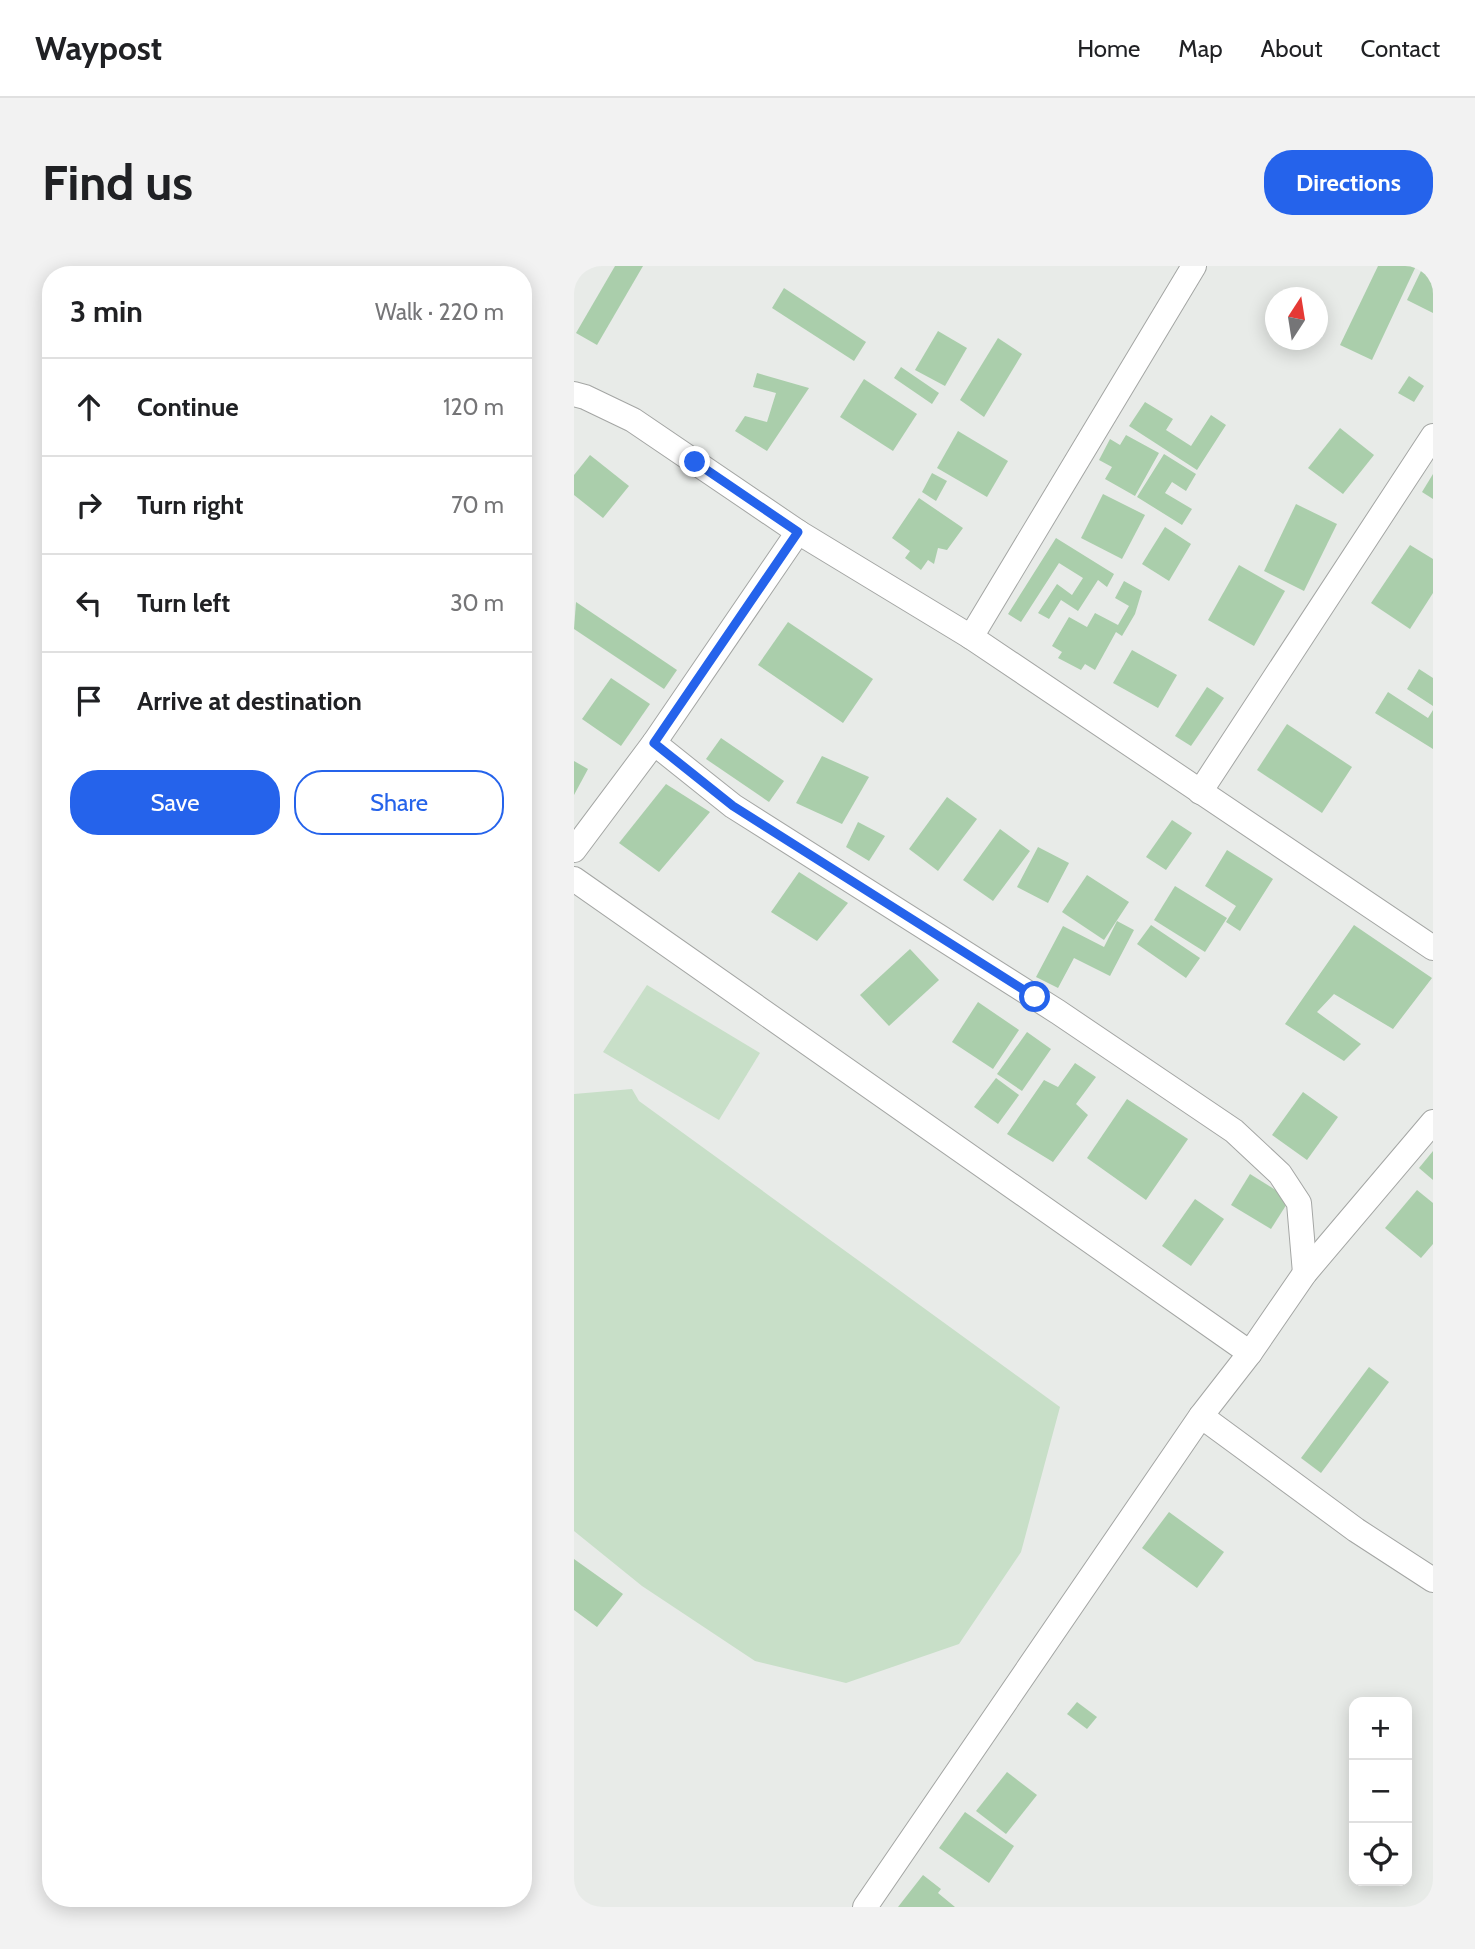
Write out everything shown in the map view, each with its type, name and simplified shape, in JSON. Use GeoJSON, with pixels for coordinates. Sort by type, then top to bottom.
{"type":"FeatureCollection","features":[{"type":"Feature","properties":{"kind":"street"},"geometry":{"type":"LineString","coordinates":[[971,637],[1195,266]]}},
{"type":"Feature","properties":{"kind":"street"},"geometry":{"type":"LineString","coordinates":[[574,394],[633,421],[798,532],[971,637],[1433,948]]}},
{"type":"Feature","properties":{"kind":"street"},"geometry":{"type":"LineString","coordinates":[[1200,792],[1433,436]]}},
{"type":"Feature","properties":{"kind":"street"},"geometry":{"type":"LineString","coordinates":[[574,850],[654,743],[798,532]]}},
{"type":"Feature","properties":{"kind":"street"},"geometry":{"type":"LineString","coordinates":[[654,743],[733,806],[1058,1012],[1234,1132],[1280,1174],[1299,1203],[1305,1273]]}},
{"type":"Feature","properties":{"kind":"street"},"geometry":{"type":"LineString","coordinates":[[574,879],[1250,1353]]}},
{"type":"Feature","properties":{"kind":"street"},"geometry":{"type":"LineString","coordinates":[[865,1907],[1202,1416],[1250,1353],[1305,1273],[1433,1122]]}},
{"type":"Feature","properties":{"kind":"street"},"geometry":{"type":"LineString","coordinates":[[1202,1416],[1356,1530],[1433,1580]]}},
{"type":"Feature","properties":{"kind":"green space"},"geometry":{"type":"Polygon","coordinates":[[[647,985],[760,1053],[719,1120],[603,1052],[647,985]]]}},
{"type":"Feature","properties":{"kind":"green space"},"geometry":{"type":"Polygon","coordinates":[[[632,1089],[639,1101],[1060,1407],[1021,1552],[959,1644],[846,1683],[755,1661],[642,1586],[574,1531],[574,1094],[632,1089]]]}},
{"type":"Feature","properties":{"kind":"building"},"geometry":{"type":"Polygon","coordinates":[[[615,266],[643,266],[597,345],[576,333],[615,266]]]}},
{"type":"Feature","properties":{"kind":"building"},"geometry":{"type":"Polygon","coordinates":[[[1378,266],[1416,266],[1372,360],[1340,345],[1378,266]]]}},
{"type":"Feature","properties":{"kind":"building"},"geometry":{"type":"Polygon","coordinates":[[[1421,271],[1433,277],[1433,313],[1407,300],[1421,271]]]}},
{"type":"Feature","properties":{"kind":"building"},"geometry":{"type":"Polygon","coordinates":[[[784,288],[866,342],[854,361],[772,308],[784,288]]]}},
{"type":"Feature","properties":{"kind":"building"},"geometry":{"type":"Polygon","coordinates":[[[938,331],[967,348],[945,386],[915,370],[938,331]]]}},
{"type":"Feature","properties":{"kind":"building"},"geometry":{"type":"Polygon","coordinates":[[[998,338],[1022,354],[984,417],[960,400],[998,338]]]}},
{"type":"Feature","properties":{"kind":"building"},"geometry":{"type":"Polygon","coordinates":[[[901,367],[939,393],[932,404],[894,378],[901,367]]]}},
{"type":"Feature","properties":{"kind":"building"},"geometry":{"type":"Polygon","coordinates":[[[757,373],[809,388],[767,451],[735,431],[745,416],[767,422],[776,393],[753,387],[757,373]]]}},
{"type":"Feature","properties":{"kind":"building"},"geometry":{"type":"Polygon","coordinates":[[[1409,376],[1424,386],[1414,402],[1398,393],[1409,376]]]}},
{"type":"Feature","properties":{"kind":"building"},"geometry":{"type":"Polygon","coordinates":[[[864,379],[917,414],[893,451],[840,417],[864,379]]]}},
{"type":"Feature","properties":{"kind":"building"},"geometry":{"type":"Polygon","coordinates":[[[1145,402],[1173,419],[1166,430],[1191,446],[1211,415],[1226,425],[1197,470],[1129,426],[1145,402]]]}},
{"type":"Feature","properties":{"kind":"building"},"geometry":{"type":"Polygon","coordinates":[[[1340,428],[1374,455],[1343,494],[1308,468],[1340,428]]]}},
{"type":"Feature","properties":{"kind":"building"},"geometry":{"type":"Polygon","coordinates":[[[958,431],[1008,461],[987,497],[937,468],[958,431]]]}},
{"type":"Feature","properties":{"kind":"building"},"geometry":{"type":"Polygon","coordinates":[[[1126,435],[1159,453],[1135,496],[1105,479],[1112,467],[1099,460],[1110,439],[1120,445],[1126,435]]]}},
{"type":"Feature","properties":{"kind":"building"},"geometry":{"type":"Polygon","coordinates":[[[1164,454],[1196,474],[1186,491],[1172,482],[1165,493],[1192,509],[1182,525],[1137,497],[1164,454]]]}},
{"type":"Feature","properties":{"kind":"building"},"geometry":{"type":"Polygon","coordinates":[[[590,455],[629,486],[603,518],[574,495],[574,475],[590,455]]]}},
{"type":"Feature","properties":{"kind":"building"},"geometry":{"type":"Polygon","coordinates":[[[932,473],[947,481],[936,501],[922,492],[932,473]]]}},
{"type":"Feature","properties":{"kind":"building"},"geometry":{"type":"Polygon","coordinates":[[[1433,474],[1433,499],[1422,492],[1433,474]]]}},
{"type":"Feature","properties":{"kind":"building"},"geometry":{"type":"Polygon","coordinates":[[[1103,494],[1145,515],[1122,559],[1081,538],[1103,494]]]}},
{"type":"Feature","properties":{"kind":"building"},"geometry":{"type":"Polygon","coordinates":[[[919,498],[963,528],[947,550],[938,548],[934,564],[928,560],[921,570],[905,558],[910,551],[892,538],[919,498]]]}},
{"type":"Feature","properties":{"kind":"building"},"geometry":{"type":"Polygon","coordinates":[[[1296,504],[1337,524],[1304,591],[1264,571],[1296,504]]]}},
{"type":"Feature","properties":{"kind":"building"},"geometry":{"type":"Polygon","coordinates":[[[1165,527],[1191,544],[1169,581],[1142,564],[1165,527]]]}},
{"type":"Feature","properties":{"kind":"building"},"geometry":{"type":"Polygon","coordinates":[[[1056,538],[1114,574],[1107,587],[1098,580],[1078,611],[1061,600],[1049,619],[1038,613],[1057,584],[1072,595],[1083,578],[1059,563],[1021,622],[1008,614],[1056,538]]]}},
{"type":"Feature","properties":{"kind":"building"},"geometry":{"type":"Polygon","coordinates":[[[1410,545],[1433,559],[1433,593],[1410,629],[1371,603],[1410,545]]]}},
{"type":"Feature","properties":{"kind":"building"},"geometry":{"type":"Polygon","coordinates":[[[1239,565],[1285,591],[1254,646],[1208,620],[1239,565]]]}},
{"type":"Feature","properties":{"kind":"building"},"geometry":{"type":"Polygon","coordinates":[[[1124,581],[1142,591],[1135,614],[1122,636],[1116,632],[1095,670],[1085,664],[1081,670],[1058,658],[1062,652],[1052,646],[1069,617],[1087,627],[1095,613],[1118,625],[1129,606],[1115,598],[1124,581]]]}},
{"type":"Feature","properties":{"kind":"building"},"geometry":{"type":"Polygon","coordinates":[[[576,602],[677,670],[664,689],[574,629],[576,602]]]}},
{"type":"Feature","properties":{"kind":"building"},"geometry":{"type":"Polygon","coordinates":[[[788,622],[873,679],[843,723],[758,665],[788,622]]]}},
{"type":"Feature","properties":{"kind":"building"},"geometry":{"type":"Polygon","coordinates":[[[1132,650],[1177,675],[1158,708],[1113,683],[1132,650]]]}},
{"type":"Feature","properties":{"kind":"building"},"geometry":{"type":"Polygon","coordinates":[[[1419,669],[1433,678],[1433,706],[1407,689],[1419,669]]]}},
{"type":"Feature","properties":{"kind":"building"},"geometry":{"type":"Polygon","coordinates":[[[611,678],[650,704],[621,746],[582,719],[611,678]]]}},
{"type":"Feature","properties":{"kind":"building"},"geometry":{"type":"Polygon","coordinates":[[[1207,687],[1224,698],[1191,746],[1175,736],[1207,687]]]}},
{"type":"Feature","properties":{"kind":"building"},"geometry":{"type":"Polygon","coordinates":[[[1388,692],[1428,718],[1433,710],[1433,749],[1375,713],[1388,692]]]}},
{"type":"Feature","properties":{"kind":"building"},"geometry":{"type":"Polygon","coordinates":[[[1287,724],[1352,767],[1322,813],[1257,770],[1287,724]]]}},
{"type":"Feature","properties":{"kind":"building"},"geometry":{"type":"Polygon","coordinates":[[[721,738],[784,781],[769,802],[706,759],[721,738]]]}},
{"type":"Feature","properties":{"kind":"building"},"geometry":{"type":"Polygon","coordinates":[[[822,756],[869,777],[842,824],[796,803],[822,756]]]}},
{"type":"Feature","properties":{"kind":"building"},"geometry":{"type":"Polygon","coordinates":[[[574,761],[588,769],[574,795],[574,761]]]}},
{"type":"Feature","properties":{"kind":"building"},"geometry":{"type":"Polygon","coordinates":[[[666,784],[710,812],[659,872],[619,843],[666,784]]]}},
{"type":"Feature","properties":{"kind":"building"},"geometry":{"type":"Polygon","coordinates":[[[947,797],[977,819],[938,871],[909,849],[947,797]]]}},
{"type":"Feature","properties":{"kind":"building"},"geometry":{"type":"Polygon","coordinates":[[[1172,820],[1192,833],[1166,870],[1146,857],[1172,820]]]}},
{"type":"Feature","properties":{"kind":"building"},"geometry":{"type":"Polygon","coordinates":[[[858,822],[885,836],[869,861],[846,847],[858,822]]]}},
{"type":"Feature","properties":{"kind":"building"},"geometry":{"type":"Polygon","coordinates":[[[1000,829],[1030,851],[993,901],[963,880],[1000,829]]]}},
{"type":"Feature","properties":{"kind":"building"},"geometry":{"type":"Polygon","coordinates":[[[1038,847],[1069,863],[1048,903],[1017,887],[1038,847]]]}},
{"type":"Feature","properties":{"kind":"building"},"geometry":{"type":"Polygon","coordinates":[[[1227,850],[1273,879],[1240,931],[1226,922],[1236,906],[1205,886],[1227,850]]]}},
{"type":"Feature","properties":{"kind":"building"},"geometry":{"type":"Polygon","coordinates":[[[799,872],[848,903],[817,941],[771,912],[799,872]]]}},
{"type":"Feature","properties":{"kind":"building"},"geometry":{"type":"Polygon","coordinates":[[[1087,875],[1129,902],[1104,940],[1062,912],[1087,875]]]}},
{"type":"Feature","properties":{"kind":"building"},"geometry":{"type":"Polygon","coordinates":[[[1175,886],[1227,918],[1205,952],[1154,920],[1175,886]]]}},
{"type":"Feature","properties":{"kind":"building"},"geometry":{"type":"Polygon","coordinates":[[[1117,921],[1134,930],[1110,976],[1074,958],[1058,988],[1036,977],[1063,926],[1104,947],[1117,921]]]}},
{"type":"Feature","properties":{"kind":"building"},"geometry":{"type":"Polygon","coordinates":[[[1151,925],[1200,958],[1186,978],[1137,944],[1151,925]]]}},
{"type":"Feature","properties":{"kind":"building"},"geometry":{"type":"Polygon","coordinates":[[[1354,925],[1432,978],[1393,1029],[1334,994],[1317,1012],[1361,1044],[1344,1061],[1285,1024],[1354,925]]]}},
{"type":"Feature","properties":{"kind":"building"},"geometry":{"type":"Polygon","coordinates":[[[910,949],[939,980],[889,1026],[860,995],[910,949]]]}},
{"type":"Feature","properties":{"kind":"building"},"geometry":{"type":"Polygon","coordinates":[[[978,1002],[1019,1030],[993,1069],[952,1042],[978,1002]]]}},
{"type":"Feature","properties":{"kind":"building"},"geometry":{"type":"Polygon","coordinates":[[[1027,1032],[1051,1049],[1022,1091],[997,1074],[1027,1032]]]}},
{"type":"Feature","properties":{"kind":"building"},"geometry":{"type":"Polygon","coordinates":[[[1075,1063],[1096,1077],[1076,1104],[1088,1115],[1053,1162],[1007,1134],[1044,1080],[1058,1087],[1075,1063]]]}},
{"type":"Feature","properties":{"kind":"building"},"geometry":{"type":"Polygon","coordinates":[[[996,1078],[1019,1095],[998,1124],[974,1107],[996,1078]]]}},
{"type":"Feature","properties":{"kind":"building"},"geometry":{"type":"Polygon","coordinates":[[[1303,1092],[1338,1117],[1307,1160],[1272,1135],[1303,1092]]]}},
{"type":"Feature","properties":{"kind":"building"},"geometry":{"type":"Polygon","coordinates":[[[1127,1099],[1188,1139],[1146,1200],[1087,1158],[1127,1099]]]}},
{"type":"Feature","properties":{"kind":"building"},"geometry":{"type":"Polygon","coordinates":[[[1433,1151],[1433,1180],[1419,1168],[1433,1151]]]}},
{"type":"Feature","properties":{"kind":"building"},"geometry":{"type":"Polygon","coordinates":[[[1250,1174],[1290,1199],[1271,1229],[1231,1205],[1250,1174]]]}},
{"type":"Feature","properties":{"kind":"building"},"geometry":{"type":"Polygon","coordinates":[[[1417,1190],[1433,1203],[1433,1244],[1421,1258],[1385,1228],[1417,1190]]]}},
{"type":"Feature","properties":{"kind":"building"},"geometry":{"type":"Polygon","coordinates":[[[1195,1199],[1224,1219],[1191,1266],[1162,1246],[1195,1199]]]}},
{"type":"Feature","properties":{"kind":"building"},"geometry":{"type":"Polygon","coordinates":[[[1369,1367],[1389,1382],[1321,1473],[1301,1458],[1369,1367]]]}},
{"type":"Feature","properties":{"kind":"building"},"geometry":{"type":"Polygon","coordinates":[[[1169,1512],[1224,1552],[1197,1588],[1142,1548],[1169,1512]]]}},
{"type":"Feature","properties":{"kind":"building"},"geometry":{"type":"Polygon","coordinates":[[[574,1559],[623,1594],[597,1627],[574,1610],[574,1559]]]}},
{"type":"Feature","properties":{"kind":"building"},"geometry":{"type":"Polygon","coordinates":[[[1077,1702],[1097,1717],[1087,1729],[1067,1714],[1077,1702]]]}},
{"type":"Feature","properties":{"kind":"building"},"geometry":{"type":"Polygon","coordinates":[[[1007,1772],[1037,1795],[1006,1834],[976,1811],[1007,1772]]]}},
{"type":"Feature","properties":{"kind":"building"},"geometry":{"type":"Polygon","coordinates":[[[965,1812],[1014,1846],[989,1883],[939,1848],[965,1812]]]}},
{"type":"Feature","properties":{"kind":"building"},"geometry":{"type":"Polygon","coordinates":[[[923,1875],[941,1889],[938,1893],[955,1907],[898,1907],[923,1875]]]}},
{"type":"Feature","properties":{"kind":"route"},"geometry":{"type":"LineString","coordinates":[[695,462],[798,532],[654,743],[733,806],[1035,997]]}}]}
